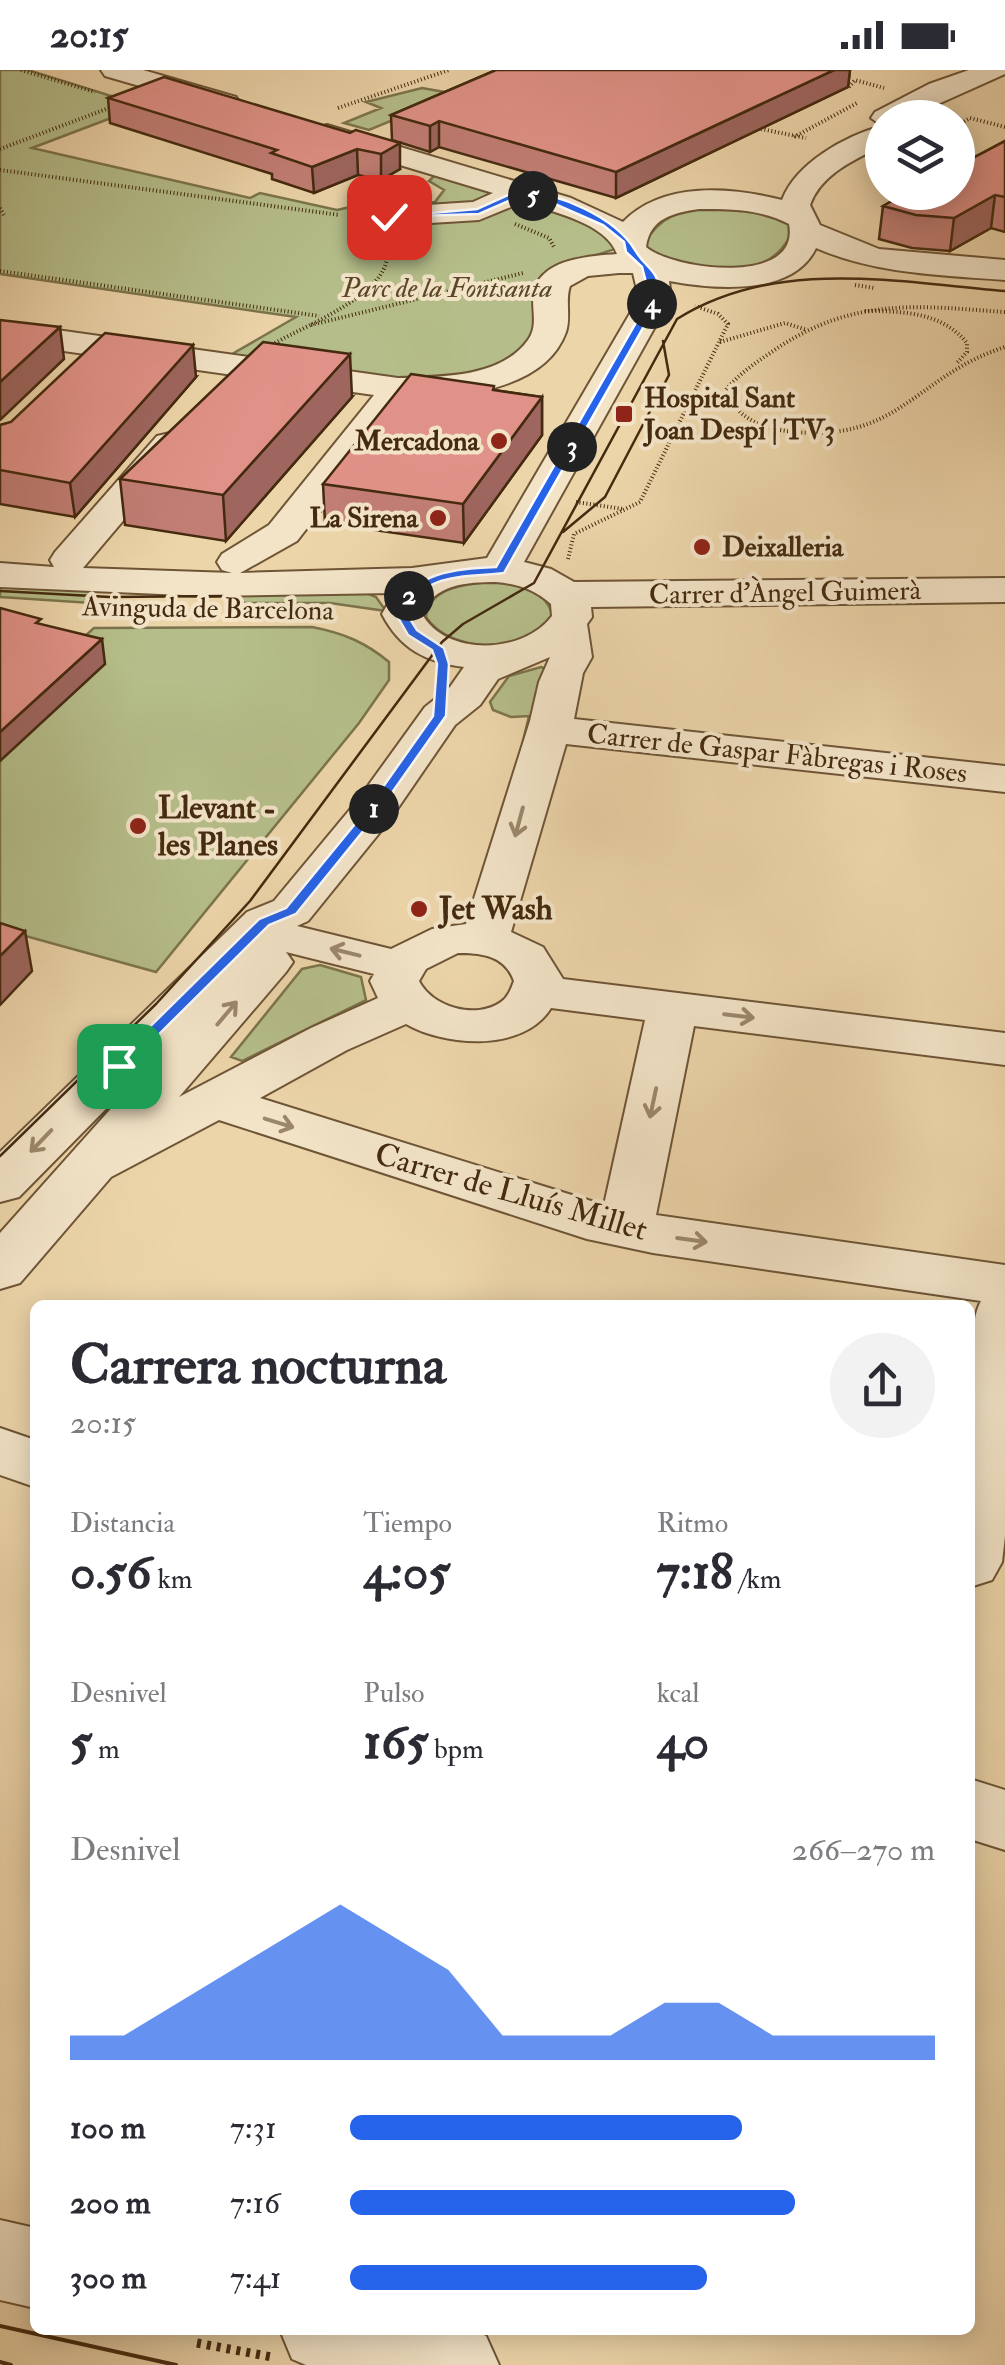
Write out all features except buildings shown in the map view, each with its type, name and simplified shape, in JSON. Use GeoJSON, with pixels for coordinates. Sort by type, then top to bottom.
{"type":"FeatureCollection","features":[{"type":"Feature","properties":{"kind":"street"},"geometry":{"type":"LineString","coordinates":[[114,70],[259,113]]}},
{"type":"Feature","properties":{"kind":"street"},"geometry":{"type":"LineString","coordinates":[[148,80],[176,70]]}},
{"type":"Feature","properties":{"kind":"street"},"geometry":{"type":"LineString","coordinates":[[894,100],[937,80],[994,70]]}},
{"type":"Feature","properties":{"kind":"street"},"geometry":{"type":"LineString","coordinates":[[971,100],[996,91]]}},
{"type":"Feature","properties":{"kind":"street"},"geometry":{"type":"LineString","coordinates":[[500,570],[641,264],[645,220],[690,201],[774,179],[865,116]]}},
{"type":"Feature","properties":{"kind":"street"},"geometry":{"type":"LineString","coordinates":[[294,124],[560,204],[606,224],[641,264]]}},
{"type":"Feature","properties":{"kind":"street"},"geometry":{"type":"LineString","coordinates":[[760,272],[798,252],[804,224],[795,206],[810,180],[865,146]]}},
{"type":"Feature","properties":{"kind":"street"},"geometry":{"type":"LineString","coordinates":[[366,218],[479,212],[522,192]]}},
{"type":"Feature","properties":{"kind":"street"},"geometry":{"type":"LineString","coordinates":[[560,204],[623,209],[690,201],[759,201],[791,211],[804,224],[850,252],[896,262]]}},
{"type":"Feature","properties":{"kind":"street"},"geometry":{"type":"LineString","coordinates":[[968,267],[1005,244]]}},
{"type":"Feature","properties":{"kind":"street"},"geometry":{"type":"LineString","coordinates":[[0,332],[398,388],[459,384],[524,362],[546,340],[551,329],[554,282],[574,270],[641,264],[725,278],[896,262],[1005,270]]}},
{"type":"Feature","properties":{"kind":"street"},"geometry":{"type":"LineString","coordinates":[[77,372],[102,347]]}},
{"type":"Feature","properties":{"kind":"street"},"geometry":{"type":"LineString","coordinates":[[69,560],[239,367]]}},
{"type":"Feature","properties":{"kind":"street"},"geometry":{"type":"LineString","coordinates":[[236,562],[283,533],[398,388]]}},
{"type":"Feature","properties":{"kind":"street"},"geometry":{"type":"LineString","coordinates":[[320,584],[500,570],[538,579],[556,624],[549,729],[535,764],[485,939]]}},
{"type":"Feature","properties":{"kind":"street"},"geometry":{"type":"LineString","coordinates":[[417,632],[408,597],[426,582],[454,573]]}},
{"type":"Feature","properties":{"kind":"street","name":"Avinguda de Barcelona"},"geometry":{"type":"LineString","coordinates":[[0,575],[131,583],[320,584]]}},
{"type":"Feature","properties":{"kind":"street"},"geometry":{"type":"LineString","coordinates":[[320,584],[380,592],[400,605],[444,679],[439,693],[440,716]]}},
{"type":"Feature","properties":{"kind":"street","name":"Carrer d'Àngel Guimerà"},"geometry":{"type":"LineString","coordinates":[[556,624],[630,607],[1005,593]]}},
{"type":"Feature","properties":{"kind":"street","name":"Avinguda de Barcelona"},"geometry":{"type":"LineString","coordinates":[[0,602],[74,607],[333,608],[417,632]]}},
{"type":"Feature","properties":{"kind":"street"},"geometry":{"type":"LineString","coordinates":[[417,632],[479,656],[556,624]]}},
{"type":"Feature","properties":{"kind":"street"},"geometry":{"type":"LineString","coordinates":[[0,1269],[97,1163],[290,924],[440,716],[465,696],[483,670],[556,624]]}},
{"type":"Feature","properties":{"kind":"street","name":"Carrer de Gaspar Fàbregas i Roses"},"geometry":{"type":"LineString","coordinates":[[549,729],[1005,779]]}},
{"type":"Feature","properties":{"kind":"street"},"geometry":{"type":"LineString","coordinates":[[0,1184],[264,922],[290,924],[404,985],[426,1018],[453,1025],[475,1026],[524,1010],[538,990],[536,970],[528,958],[485,939],[450,939],[426,947],[404,985],[329,1039],[97,1163]]}},
{"type":"Feature","properties":{"kind":"street"},"geometry":{"type":"LineString","coordinates":[[538,990],[1005,1049]]}},
{"type":"Feature","properties":{"kind":"street"},"geometry":{"type":"LineString","coordinates":[[626,1228],[672,1008]]}},
{"type":"Feature","properties":{"kind":"street","name":"Carrer de Lluís Millet"},"geometry":{"type":"LineString","coordinates":[[216,1099],[436,1172],[626,1228],[1005,1285]]}},
{"type":"Feature","properties":{"kind":"street"},"geometry":{"type":"LineString","coordinates":[[975,1526],[1005,1310]]}},
{"type":"Feature","properties":{"kind":"street"},"geometry":{"type":"LineString","coordinates":[[0,1451],[30,1462]]}},
{"type":"Feature","properties":{"kind":"street"},"geometry":{"type":"LineString","coordinates":[[975,1810],[1005,1820]]}},
{"type":"Feature","properties":{"kind":"street"},"geometry":{"type":"LineString","coordinates":[[0,2260],[30,2267]]}},
{"type":"Feature","properties":{"kind":"street"},"geometry":{"type":"LineString","coordinates":[[300,2344],[400,2347],[457,2365]]}},
{"type":"Feature","properties":{"kind":"path"},"geometry":{"type":"LineString","coordinates":[[0,149],[125,102],[21,70]]}},
{"type":"Feature","properties":{"kind":"path"},"geometry":{"type":"LineString","coordinates":[[294,124],[449,70]]}},
{"type":"Feature","properties":{"kind":"path"},"geometry":{"type":"LineString","coordinates":[[848,87],[855,80],[888,89],[881,100]]}},
{"type":"Feature","properties":{"kind":"path"},"geometry":{"type":"LineString","coordinates":[[794,137],[865,112]]}},
{"type":"Feature","properties":{"kind":"path"},"geometry":{"type":"LineString","coordinates":[[975,119],[1005,127]]}},
{"type":"Feature","properties":{"kind":"path"},"geometry":{"type":"LineString","coordinates":[[761,129],[806,138]]}},
{"type":"Feature","properties":{"kind":"path"},"geometry":{"type":"LineString","coordinates":[[0,170],[83,176],[250,206],[366,218],[387,246],[390,256],[386,272],[369,290],[274,344]]}},
{"type":"Feature","properties":{"kind":"path"},"geometry":{"type":"LineString","coordinates":[[0,208],[5,217]]}},
{"type":"Feature","properties":{"kind":"path"},"geometry":{"type":"LineString","coordinates":[[479,212],[549,238],[556,250]]}},
{"type":"Feature","properties":{"kind":"path"},"geometry":{"type":"LineString","coordinates":[[0,271],[320,316]]}},
{"type":"Feature","properties":{"kind":"path"},"geometry":{"type":"LineString","coordinates":[[302,327],[529,272]]}},
{"type":"Feature","properties":{"kind":"path"},"geometry":{"type":"LineString","coordinates":[[1005,312],[906,306],[832,315],[732,380],[725,390],[736,410],[770,428],[820,434],[844,432],[884,418],[969,358],[1005,347]]}},
{"type":"Feature","properties":{"kind":"path"},"geometry":{"type":"LineString","coordinates":[[556,624],[567,553],[574,534],[640,502],[719,343],[728,324],[707,310]]}},
{"type":"Feature","properties":{"kind":"path"},"geometry":{"type":"LineString","coordinates":[[852,310],[937,319],[954,328],[967,343],[967,352],[948,372]]}},
{"type":"Feature","properties":{"kind":"path"},"geometry":{"type":"LineString","coordinates":[[719,343],[750,331],[767,333],[785,323],[807,330]]}},
{"type":"Feature","properties":{"kind":"path"},"geometry":{"type":"LineString","coordinates":[[608,507],[624,509]]}},
{"type":"Feature","properties":{"kind":"path"},"geometry":{"type":"LineString","coordinates":[[197,2343],[300,2344]]}},
{"type":"Feature","properties":{"kind":"green space","name":"Parc de la Fontsanta"},"geometry":{"type":"Polygon","coordinates":[[[0,70],[28,70],[137,104],[32,148],[250,198],[260,193],[337,210],[368,203],[397,208],[435,202],[444,190],[429,181],[436,174],[565,212],[610,233],[615,249],[557,268],[540,319],[525,345],[498,364],[464,374],[425,379],[382,378],[227,357],[296,317],[0,274],[0,70]]]}},
{"type":"Feature","properties":{"kind":"green space"},"geometry":{"type":"Polygon","coordinates":[[[422,88],[456,94],[369,130],[344,123],[381,108],[366,102],[422,88]]]}},
{"type":"Feature","properties":{"kind":"green space"},"geometry":{"type":"Polygon","coordinates":[[[713,205],[777,215],[789,225],[789,238],[776,254],[743,269],[704,269],[648,254],[645,243],[657,226],[682,212],[713,205]]]}},
{"type":"Feature","properties":{"kind":"green space"},"geometry":{"type":"Polygon","coordinates":[[[484,582],[534,591],[548,604],[552,614],[528,638],[491,646],[453,638],[426,617],[440,594],[484,582]]]}},
{"type":"Feature","properties":{"kind":"green space"},"geometry":{"type":"Polygon","coordinates":[[[0,586],[94,591],[91,603],[0,597],[0,586]]]}},
{"type":"Feature","properties":{"kind":"green space"},"geometry":{"type":"Polygon","coordinates":[[[240,591],[364,592],[376,597],[386,611],[330,603],[239,603],[240,591]]]}},
{"type":"Feature","properties":{"kind":"green space","name":"Llevant - les Planes"},"geometry":{"type":"Polygon","coordinates":[[[312,627],[353,639],[380,655],[389,662],[389,680],[359,723],[156,972],[0,929],[0,712],[94,628],[312,627]]]}},
{"type":"Feature","properties":{"kind":"green space"},"geometry":{"type":"Polygon","coordinates":[[[541,667],[548,670],[519,758],[529,716],[511,717],[493,710],[490,702],[509,676],[541,667]]]}},
{"type":"Feature","properties":{"kind":"green space"},"geometry":{"type":"Polygon","coordinates":[[[320,965],[361,977],[366,1000],[242,1061],[231,1057],[302,969],[320,965]]]}},
{"type":"Feature","properties":{"kind":"tram line"},"geometry":{"type":"LineString","coordinates":[[664,344],[677,319],[715,300],[755,287],[837,278],[1005,291]]}},
{"type":"Feature","properties":{"kind":"tram line"},"geometry":{"type":"LineString","coordinates":[[0,1156],[156,1004],[250,901],[442,642],[463,624],[534,583],[664,344]]}},
{"type":"Feature","properties":{"kind":"tram line"},"geometry":{"type":"LineString","coordinates":[[563,532],[605,497],[669,375],[664,344]]}},
{"type":"Feature","properties":{"kind":"tram line"},"geometry":{"type":"LineString","coordinates":[[0,591],[110,597],[224,596]]}},
{"type":"Feature","properties":{"kind":"tram line"},"geometry":{"type":"LineString","coordinates":[[0,2326],[30,2333]]}},
{"type":"Feature","properties":{"kind":"tram line"},"geometry":{"type":"LineString","coordinates":[[41,2335],[176,2365]]}},
{"type":"Feature","properties":{"kind":"tram line"},"geometry":{"type":"LineString","coordinates":[[0,2362],[11,2365]]}},
{"type":"Feature","properties":{"kind":"place","name":"Hospital Sant Joan Despí | TV3"},"geometry":{"type":"Point","coordinates":[624,414]}},
{"type":"Feature","properties":{"kind":"place","name":"Mercadona"},"geometry":{"type":"Point","coordinates":[499,441]}},
{"type":"Feature","properties":{"kind":"place","name":"La Sirena"},"geometry":{"type":"Point","coordinates":[438,518]}},
{"type":"Feature","properties":{"kind":"place","name":"Deixalleria"},"geometry":{"type":"Point","coordinates":[702,547]}},
{"type":"Feature","properties":{"kind":"place","name":"Llevant - les Planes"},"geometry":{"type":"Point","coordinates":[138,826]}},
{"type":"Feature","properties":{"kind":"place","name":"Jet Wash"},"geometry":{"type":"Point","coordinates":[419,909]}},
{"type":"Feature","properties":{"kind":"route"},"geometry":{"type":"LineString","coordinates":[[119,1066],[264,922],[291,911],[372,811],[440,716],[443,664],[438,648],[412,632],[402,614],[408,597],[426,582],[454,573],[500,570],[655,298],[655,286],[646,266],[636,259],[628,241],[617,231],[560,204],[522,192],[479,212],[389,217]]}}]}
